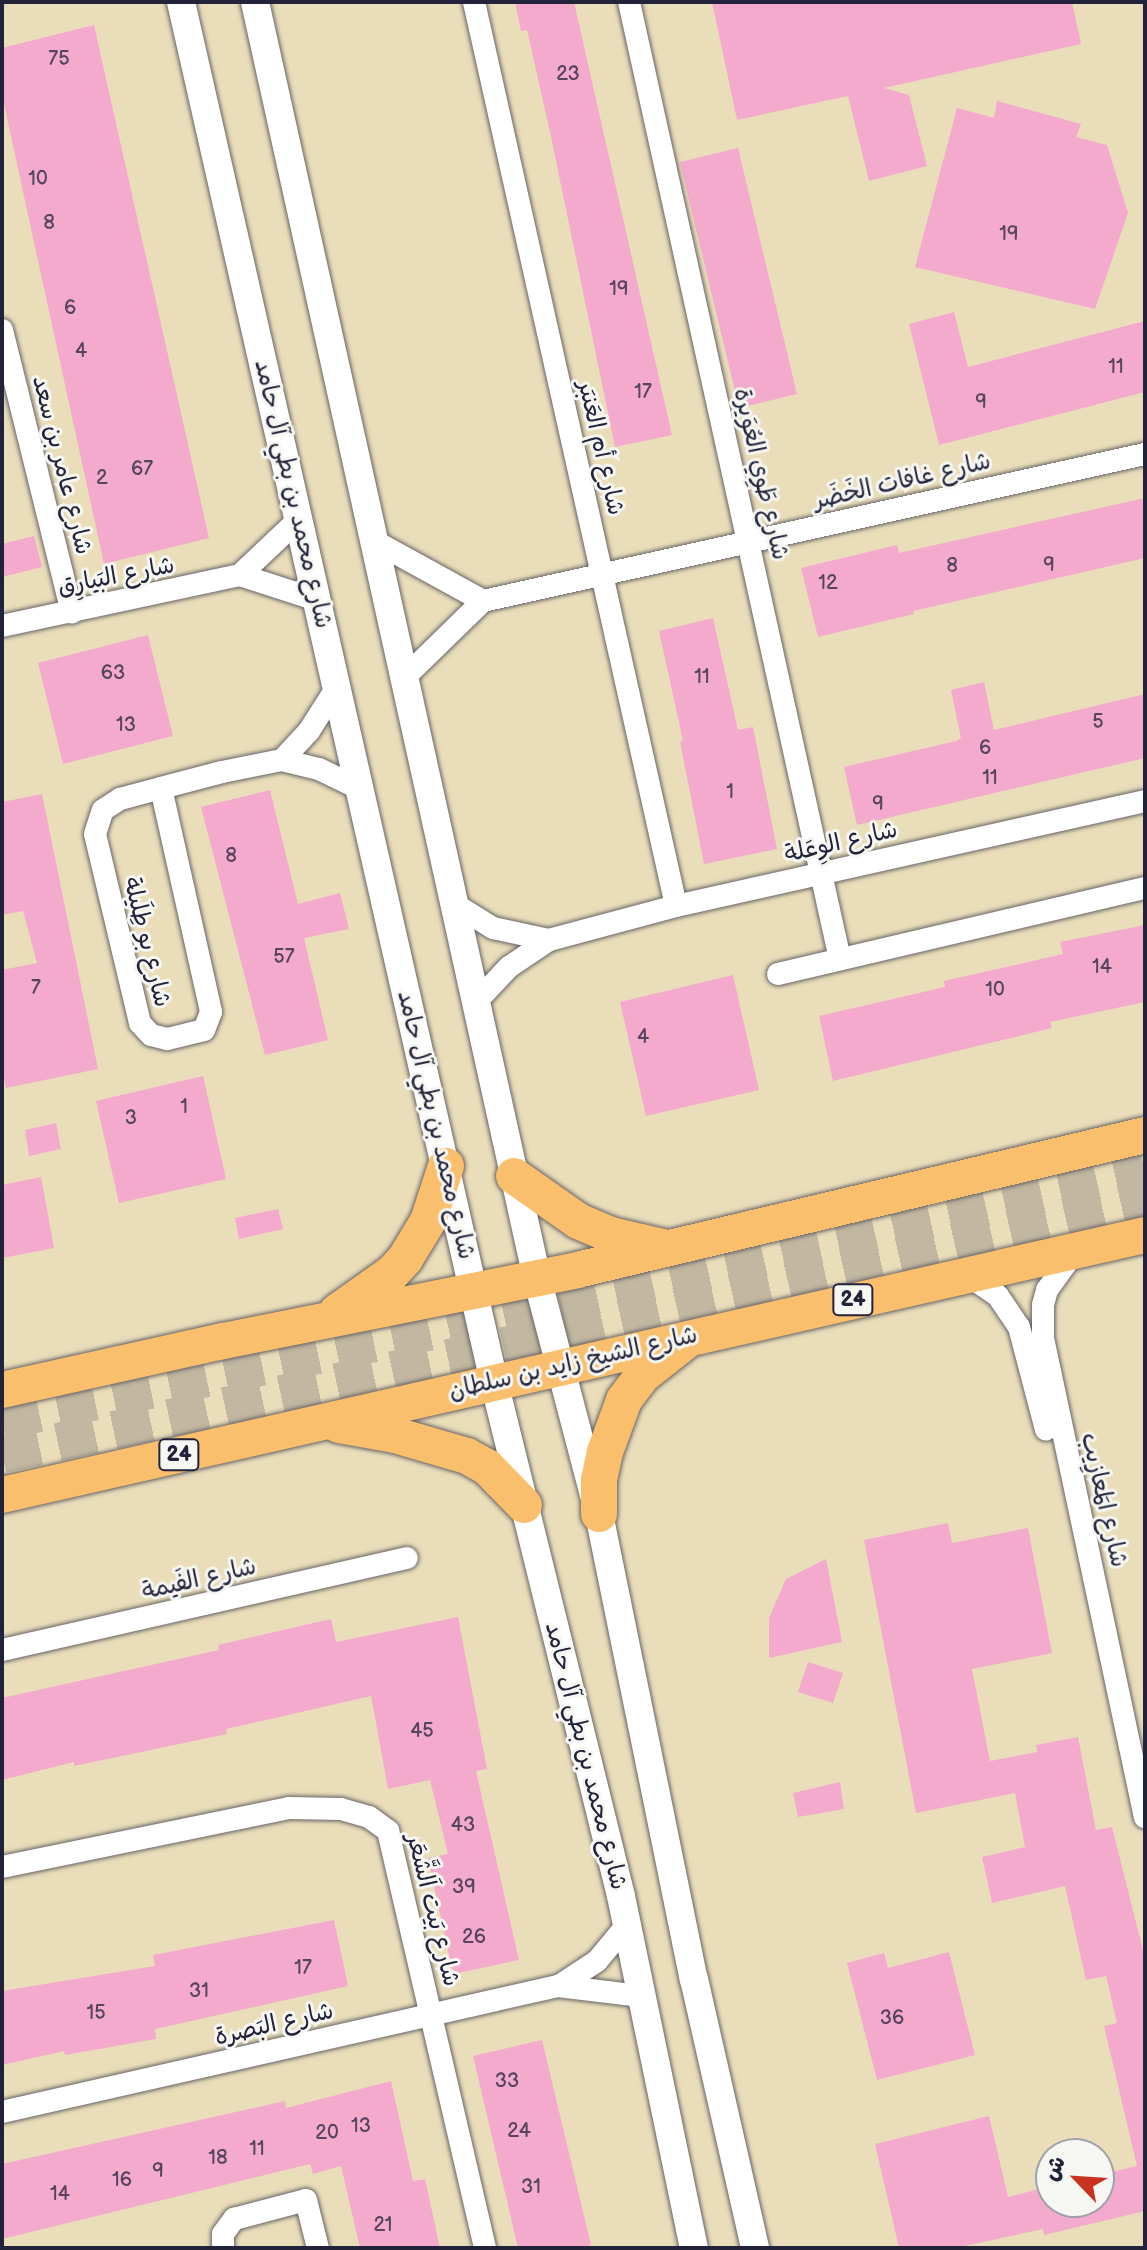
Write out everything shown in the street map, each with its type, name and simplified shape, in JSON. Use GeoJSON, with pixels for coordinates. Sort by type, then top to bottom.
{"type":"FeatureCollection","features":[{"type":"Feature","properties":{"kind":"main road"},"geometry":{"type":"LineString","coordinates":[[2,1390],[672,1248],[1145,1135]]}},
{"type":"Feature","properties":{"kind":"main road"},"geometry":{"type":"LineString","coordinates":[[326,1320],[392,1273],[405,1259],[428,1221],[446,1166]]}},
{"type":"Feature","properties":{"kind":"main road"},"geometry":{"type":"LineString","coordinates":[[514,1176],[578,1221],[611,1235],[672,1248]]}},
{"type":"Feature","properties":{"kind":"main road","name":"شارع الشيخ زايد بن سلطان"},"geometry":{"type":"LineString","coordinates":[[2,1495],[694,1335],[1145,1235]]}},
{"type":"Feature","properties":{"kind":"main road"},"geometry":{"type":"LineString","coordinates":[[599,1514],[599,1480],[605,1452],[624,1400],[643,1375],[694,1335]]}},
{"type":"Feature","properties":{"kind":"main road"},"geometry":{"type":"LineString","coordinates":[[322,1422],[395,1435],[459,1453],[487,1467],[524,1505]]}},
{"type":"Feature","properties":{"kind":"street","name":"شارع محمد بن بطي آل حامد"},"geometry":{"type":"LineString","coordinates":[[181,2],[494,1382],[627,1925],[694,2248]]}},
{"type":"Feature","properties":{"kind":"street"},"geometry":{"type":"LineString","coordinates":[[255,2],[537,1278],[599,1514],[694,1979],[755,2248]]}},
{"type":"Feature","properties":{"kind":"street","name":"شارع أم العَنبَر"},"geometry":{"type":"LineString","coordinates":[[474,2],[676,906]]}},
{"type":"Feature","properties":{"kind":"street","name":"شارع طَوِي العُوَيرة"},"geometry":{"type":"LineString","coordinates":[[629,2],[840,959]]}},
{"type":"Feature","properties":{"kind":"street","name":"شارع عامر بن سعد"},"geometry":{"type":"LineString","coordinates":[[2,330],[72,612]]}},
{"type":"Feature","properties":{"kind":"street","name":"شارع غافات الخَضَر"},"geometry":{"type":"LineString","coordinates":[[483,601],[1145,454]]}},
{"type":"Feature","properties":{"kind":"street"},"geometry":{"type":"LineString","coordinates":[[299,519],[240,575],[317,600]]}},
{"type":"Feature","properties":{"kind":"street"},"geometry":{"type":"LineString","coordinates":[[374,541],[483,601],[404,678]]}},
{"type":"Feature","properties":{"kind":"street","name":"شارع البَيارِق"},"geometry":{"type":"LineString","coordinates":[[2,626],[240,575]]}},
{"type":"Feature","properties":{"kind":"street"},"geometry":{"type":"LineString","coordinates":[[282,760],[309,731],[337,687]]}},
{"type":"Feature","properties":{"kind":"street","name":"شارع بو طِلَيلة"},"geometry":{"type":"LineString","coordinates":[[161,788],[211,1012],[204,1030],[167,1039],[151,1035],[140,1023],[95,834],[99,817],[111,803],[161,788],[282,760],[319,769],[360,789]]}},
{"type":"Feature","properties":{"kind":"street","name":"شارع الوِعَلة"},"geometry":{"type":"LineString","coordinates":[[476,1002],[509,967],[549,940],[676,906],[1145,801]]}},
{"type":"Feature","properties":{"kind":"street"},"geometry":{"type":"LineString","coordinates":[[778,974],[1145,888]]}},
{"type":"Feature","properties":{"kind":"street","name":"شارع الوِعَلة"},"geometry":{"type":"LineString","coordinates":[[456,905],[506,933],[549,940]]}},
{"type":"Feature","properties":{"kind":"street","name":"شارع المَعازِيب"},"geometry":{"type":"LineString","coordinates":[[1076,1251],[1064,1262],[1047,1290],[1041,1322],[1145,1817]]}},
{"type":"Feature","properties":{"kind":"street","name":"شارع المَعازِيب"},"geometry":{"type":"LineString","coordinates":[[965,1275],[998,1296],[1019,1327],[1046,1430]]}},
{"type":"Feature","properties":{"kind":"street","name":"شارع الفَيمة"},"geometry":{"type":"LineString","coordinates":[[2,1650],[407,1558]]}},
{"type":"Feature","properties":{"kind":"street","name":"شارع بَيت اَلشَّعَر"},"geometry":{"type":"LineString","coordinates":[[2,1867],[289,1808],[341,1809],[369,1817],[388,1831],[485,2248]]}},
{"type":"Feature","properties":{"kind":"street","name":"شارع البَصرة"},"geometry":{"type":"LineString","coordinates":[[2,2112],[558,1986],[597,1961],[627,1925]]}},
{"type":"Feature","properties":{"kind":"street","name":"شارع البَصرة"},"geometry":{"type":"LineString","coordinates":[[558,1986],[641,1996]]}},
{"type":"Feature","properties":{"kind":"street"},"geometry":{"type":"LineString","coordinates":[[223,2248],[223,2234],[234,2219],[306,2200],[318,2248]]}},
{"type":"Feature","properties":{"kind":"building"},"geometry":{"type":"Polygon","coordinates":[[[515,2],[574,2],[672,435],[615,447],[550,132],[527,30],[521,31],[515,2]]]}},
{"type":"Feature","properties":{"kind":"building"},"geometry":{"type":"Polygon","coordinates":[[[712,2],[1072,2],[1081,44],[884,88],[909,95],[927,166],[869,181],[848,96],[737,120],[712,2]]]}},
{"type":"Feature","properties":{"kind":"building"},"geometry":{"type":"Polygon","coordinates":[[[94,25],[209,538],[104,564],[2,95],[2,48],[94,25]]]}},
{"type":"Feature","properties":{"kind":"building"},"geometry":{"type":"Polygon","coordinates":[[[997,101],[1081,124],[1076,137],[1107,145],[1128,213],[1095,309],[915,267],[957,108],[994,118],[997,101]]]}},
{"type":"Feature","properties":{"kind":"building"},"geometry":{"type":"Polygon","coordinates":[[[738,148],[797,394],[739,408],[680,162],[738,148]]]}},
{"type":"Feature","properties":{"kind":"building"},"geometry":{"type":"Polygon","coordinates":[[[954,312],[968,367],[1145,321],[1145,392],[939,445],[909,324],[954,312]]]}},
{"type":"Feature","properties":{"kind":"building"},"geometry":{"type":"Polygon","coordinates":[[[1145,498],[1145,558],[913,611],[914,614],[818,637],[801,568],[897,545],[899,553],[1145,498]]]}},
{"type":"Feature","properties":{"kind":"building"},"geometry":{"type":"Polygon","coordinates":[[[34,536],[42,567],[2,577],[2,544],[34,536]]]}},
{"type":"Feature","properties":{"kind":"building"},"geometry":{"type":"Polygon","coordinates":[[[713,618],[738,730],[753,727],[777,849],[704,864],[680,742],[683,741],[659,631],[713,618]]]}},
{"type":"Feature","properties":{"kind":"building"},"geometry":{"type":"Polygon","coordinates":[[[148,635],[173,736],[63,764],[38,663],[148,635]]]}},
{"type":"Feature","properties":{"kind":"building"},"geometry":{"type":"Polygon","coordinates":[[[984,682],[994,730],[1145,694],[1145,758],[857,825],[844,767],[961,738],[951,690],[984,682]]]}},
{"type":"Feature","properties":{"kind":"building"},"geometry":{"type":"Polygon","coordinates":[[[270,790],[298,904],[340,893],[349,929],[304,938],[328,1040],[265,1055],[201,807],[270,790]]]}},
{"type":"Feature","properties":{"kind":"building"},"geometry":{"type":"Polygon","coordinates":[[[42,794],[98,1069],[6,1088],[2,1069],[2,970],[37,963],[23,911],[2,915],[2,802],[42,794]]]}},
{"type":"Feature","properties":{"kind":"building"},"geometry":{"type":"Polygon","coordinates":[[[1145,925],[1145,1002],[1050,1022],[1052,1028],[833,1081],[819,1016],[945,987],[944,981],[1063,954],[1060,942],[1145,925]]]}},
{"type":"Feature","properties":{"kind":"building"},"geometry":{"type":"Polygon","coordinates":[[[733,975],[759,1090],[646,1116],[620,1002],[733,975]]]}},
{"type":"Feature","properties":{"kind":"building"},"geometry":{"type":"Polygon","coordinates":[[[203,1076],[226,1179],[119,1203],[96,1101],[203,1076]]]}},
{"type":"Feature","properties":{"kind":"building"},"geometry":{"type":"Polygon","coordinates":[[[56,1123],[61,1149],[29,1156],[25,1130],[56,1123]]]}},
{"type":"Feature","properties":{"kind":"building"},"geometry":{"type":"Polygon","coordinates":[[[41,1177],[54,1248],[2,1258],[2,1185],[41,1177]]]}},
{"type":"Feature","properties":{"kind":"building"},"geometry":{"type":"Polygon","coordinates":[[[278,1209],[283,1229],[239,1239],[235,1218],[278,1209]]]}},
{"type":"Feature","properties":{"kind":"building"},"geometry":{"type":"Polygon","coordinates":[[[948,1523],[952,1543],[1028,1528],[1052,1653],[972,1669],[990,1761],[1037,1752],[1036,1745],[1078,1737],[1096,1830],[1112,1827],[1145,1958],[1145,2211],[1044,2235],[1043,2229],[955,2248],[899,2248],[875,2144],[989,2116],[1008,2197],[1035,2190],[1035,2218],[1115,2218],[1115,2171],[1137,2166],[1104,2026],[1117,2023],[1106,1976],[1086,1980],[1065,1886],[992,1903],[982,1857],[1025,1847],[1015,1793],[916,1813],[864,1540],[948,1523]]]}},
{"type":"Feature","properties":{"kind":"building"},"geometry":{"type":"Polygon","coordinates":[[[826,1559],[842,1642],[769,1658],[769,1618],[786,1579],[826,1559]]]}},
{"type":"Feature","properties":{"kind":"building"},"geometry":{"type":"Polygon","coordinates":[[[458,1617],[487,1769],[476,1771],[519,1960],[453,1974],[428,1858],[448,1854],[430,1780],[388,1789],[371,1696],[226,1729],[227,1734],[74,1766],[74,1762],[2,1780],[2,1698],[219,1650],[218,1645],[331,1619],[336,1642],[458,1617]]]}},
{"type":"Feature","properties":{"kind":"building"},"geometry":{"type":"Polygon","coordinates":[[[808,1662],[843,1673],[833,1703],[798,1692],[808,1662]]]}},
{"type":"Feature","properties":{"kind":"building"},"geometry":{"type":"Polygon","coordinates":[[[840,1782],[844,1809],[798,1817],[793,1793],[840,1782]]]}},
{"type":"Feature","properties":{"kind":"building"},"geometry":{"type":"Polygon","coordinates":[[[334,1920],[348,1986],[155,2029],[156,2039],[65,2055],[64,2051],[2,2065],[2,1991],[155,1966],[153,1955],[334,1920]]]}},
{"type":"Feature","properties":{"kind":"building"},"geometry":{"type":"Polygon","coordinates":[[[949,1952],[975,2055],[877,2080],[847,1963],[884,1953],[888,1968],[949,1952]]]}},
{"type":"Feature","properties":{"kind":"building"},"geometry":{"type":"Polygon","coordinates":[[[542,2040],[591,2245],[578,2248],[518,2248],[473,2056],[542,2040]]]}},
{"type":"Feature","properties":{"kind":"building"},"geometry":{"type":"Polygon","coordinates":[[[391,2081],[413,2181],[425,2179],[440,2248],[360,2248],[341,2166],[313,2174],[310,2164],[2,2239],[2,2164],[285,2101],[286,2108],[391,2081]]]}},
{"type":"Feature","properties":{"kind":"tunnel"},"geometry":{"type":"LineString","coordinates":[[2,1421],[504,1316],[1145,1171]]}},
{"type":"Feature","properties":{"kind":"tunnel"},"geometry":{"type":"LineString","coordinates":[[2,1454],[510,1345],[1145,1199]]}}]}
